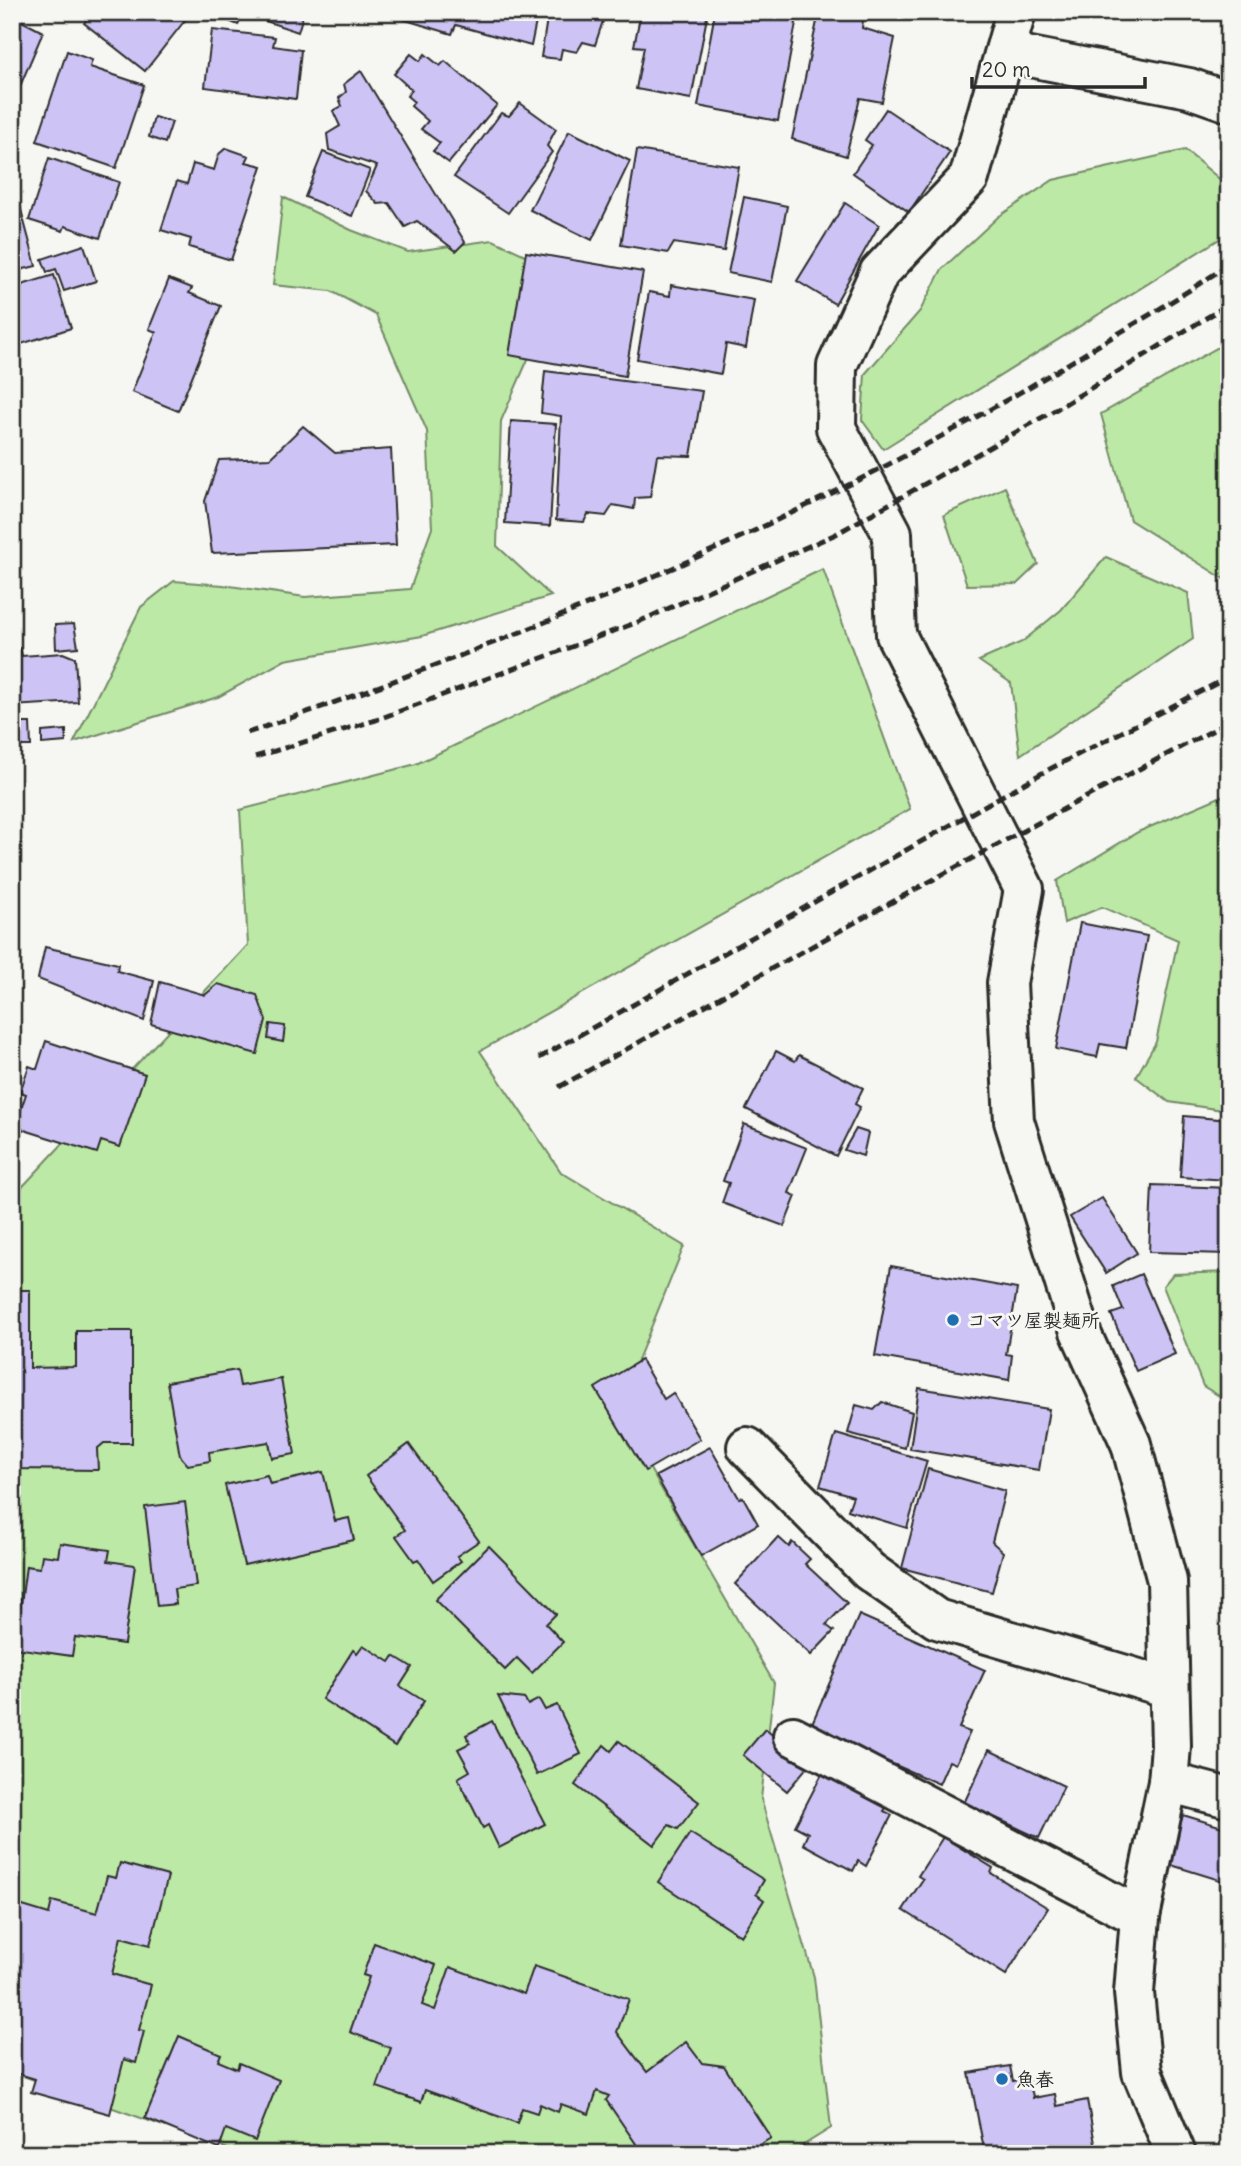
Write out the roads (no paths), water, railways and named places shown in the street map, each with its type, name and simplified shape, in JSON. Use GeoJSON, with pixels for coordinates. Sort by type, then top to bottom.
{"type":"FeatureCollection","features":[{"type":"Feature","properties":{"kind":"street"},"geometry":{"type":"LineString","coordinates":[[1016,12],[969,178],[879,274],[837,366],[836,428],[892,533],[896,635],[1024,889],[1007,983],[1014,1121],[1080,1331],[1131,1444],[1167,1581],[1171,1746],[1168,1782],[1140,1917],[1134,1993],[1142,2073],[1176,2154]]}},
{"type":"Feature","properties":{"kind":"street"},"geometry":{"type":"LineString","coordinates":[[1004,52],[1189,88],[1229,102]]}},
{"type":"Feature","properties":{"kind":"street"},"geometry":{"type":"LineString","coordinates":[[747,1447],[869,1571],[937,1619],[1169,1688]]}},
{"type":"Feature","properties":{"kind":"street"},"geometry":{"type":"LineString","coordinates":[[793,1736],[1140,1917]]}},
{"type":"Feature","properties":{"kind":"street"},"geometry":{"type":"LineString","coordinates":[[1168,1782],[1229,1798]]}},
{"type":"Feature","properties":{"kind":"railway"},"geometry":{"type":"LineString","coordinates":[[247,733],[466,654],[681,564],[787,515],[994,407],[1229,264]]}},
{"type":"Feature","properties":{"kind":"railway"},"geometry":{"type":"LineString","coordinates":[[255,757],[376,720],[638,622],[836,534],[1050,413],[1229,304]]}},
{"type":"Feature","properties":{"kind":"railway"},"geometry":{"type":"LineString","coordinates":[[539,1058],[1044,772],[1229,677]]}},
{"type":"Feature","properties":{"kind":"railway"},"geometry":{"type":"LineString","coordinates":[[559,1087],[976,856],[1229,722]]}},
{"type":"Feature","properties":{"kind":"place","name":"コマツ屋製麺所"},"geometry":{"type":"Point","coordinates":[953,1320]}},
{"type":"Feature","properties":{"kind":"place","name":"魚春"},"geometry":{"type":"Point","coordinates":[1002,2079]}}]}
